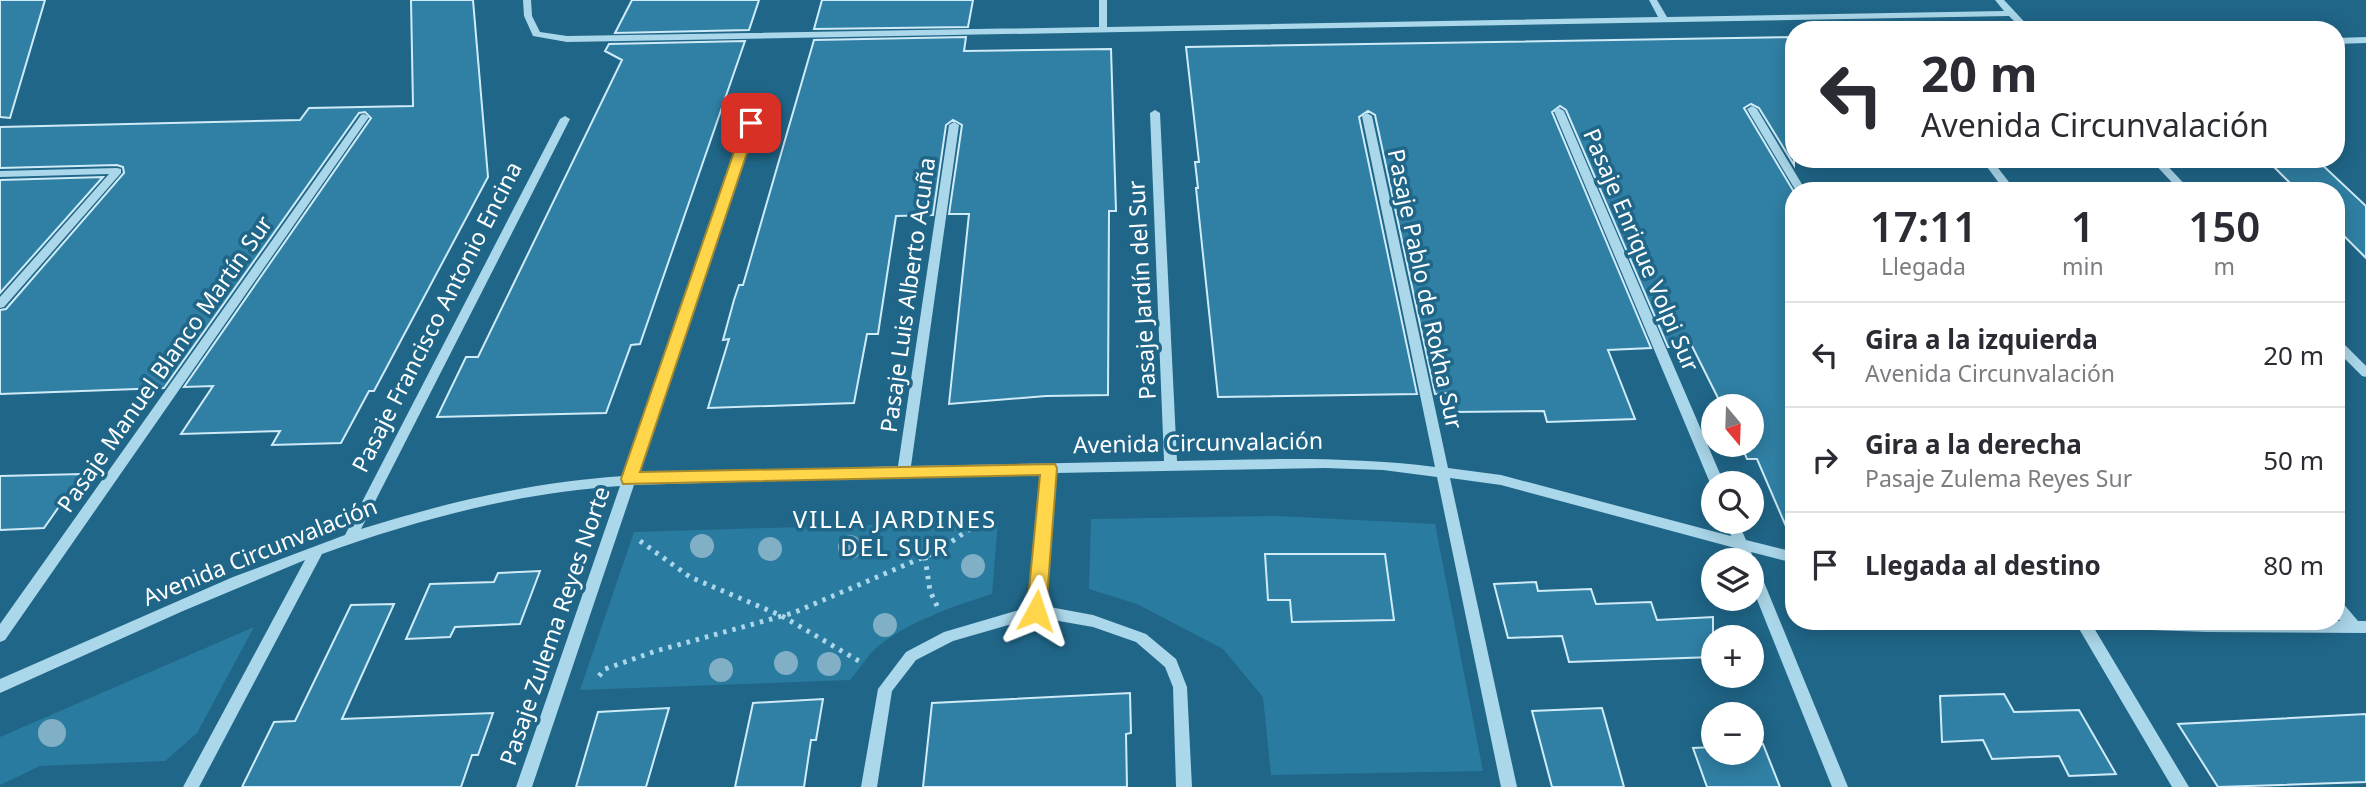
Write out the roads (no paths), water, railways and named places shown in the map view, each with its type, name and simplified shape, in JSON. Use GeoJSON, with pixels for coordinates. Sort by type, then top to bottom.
{"type":"FeatureCollection","features":[{"type":"Feature","properties":{"kind":"street"},"geometry":{"type":"LineString","coordinates":[[527,0],[528,16],[536,34],[567,38],[2012,13]]}},
{"type":"Feature","properties":{"kind":"street"},"geometry":{"type":"LineString","coordinates":[[1103,0],[1103,29]]}},
{"type":"Feature","properties":{"kind":"street"},"geometry":{"type":"LineString","coordinates":[[1653,0],[1664,19]]}},
{"type":"Feature","properties":{"kind":"street"},"geometry":{"type":"LineString","coordinates":[[1999,0],[2020,21]]}},
{"type":"Feature","properties":{"kind":"street"},"geometry":{"type":"LineString","coordinates":[[2345,41],[2366,40]]}},
{"type":"Feature","properties":{"kind":"street"},"geometry":{"type":"LineString","coordinates":[[1752,109],[1785,164]]}},
{"type":"Feature","properties":{"kind":"street","name":"Pasaje Enrique Volpi Sur"},"geometry":{"type":"LineString","coordinates":[[1559,111],[1712,471]]}},
{"type":"Feature","properties":{"kind":"street","name":"Pasaje Jardín del Sur"},"geometry":{"type":"LineString","coordinates":[[1156,113],[1171,466]]}},
{"type":"Feature","properties":{"kind":"street","name":"Pasaje Pablo de Rokha Sur"},"geometry":{"type":"LineString","coordinates":[[1367,116],[1441,471]]}},
{"type":"Feature","properties":{"kind":"street","name":"Pasaje Manuel Blanco Martín Sur"},"geometry":{"type":"LineString","coordinates":[[0,636],[364,117]]}},
{"type":"Feature","properties":{"kind":"street","name":"Pasaje Francisco Antonio Encina"},"geometry":{"type":"LineString","coordinates":[[351,536],[565,119]]}},
{"type":"Feature","properties":{"kind":"street","name":"Pasaje Zulema Reyes Norte"},"geometry":{"type":"LineString","coordinates":[[524,787],[751,123]]}},
{"type":"Feature","properties":{"kind":"street","name":"Pasaje Luis Alberto Acuña"},"geometry":{"type":"LineString","coordinates":[[904,471],[954,124]]}},
{"type":"Feature","properties":{"kind":"street"},"geometry":{"type":"LineString","coordinates":[[1993,168],[2004,182]]}},
{"type":"Feature","properties":{"kind":"street"},"geometry":{"type":"LineString","coordinates":[[2164,168],[2177,182]]}},
{"type":"Feature","properties":{"kind":"street"},"geometry":{"type":"LineString","coordinates":[[0,174],[117,171],[0,304]]}},
{"type":"Feature","properties":{"kind":"street"},"geometry":{"type":"LineString","coordinates":[[2345,352],[2366,373]]}},
{"type":"Feature","properties":{"kind":"street","name":"Avenida Circunvalación"},"geometry":{"type":"LineString","coordinates":[[0,686],[351,536],[488,499],[629,479],[1325,463],[1441,471],[1501,480],[1785,556]]}},
{"type":"Feature","properties":{"kind":"street"},"geometry":{"type":"LineString","coordinates":[[1036,611],[1049,468]]}},
{"type":"Feature","properties":{"kind":"street"},"geometry":{"type":"LineString","coordinates":[[1441,471],[1509,787]]}},
{"type":"Feature","properties":{"kind":"street"},"geometry":{"type":"LineString","coordinates":[[1737,534],[1743,548]]}},
{"type":"Feature","properties":{"kind":"street"},"geometry":{"type":"LineString","coordinates":[[191,787],[317,550]]}},
{"type":"Feature","properties":{"kind":"street"},"geometry":{"type":"LineString","coordinates":[[1764,600],[1840,787]]}},
{"type":"Feature","properties":{"kind":"street"},"geometry":{"type":"LineString","coordinates":[[869,787],[885,689],[911,656],[949,636],[1036,611],[1093,621],[1142,638],[1171,663],[1180,687],[1184,787]]}},
{"type":"Feature","properties":{"kind":"street"},"geometry":{"type":"LineString","coordinates":[[2345,613],[2360,627]]}},
{"type":"Feature","properties":{"kind":"street"},"geometry":{"type":"LineString","coordinates":[[2088,630],[2181,787]]}},
{"type":"Feature","properties":{"kind":"district","name":"VILLA JARDINES DEL SUR"},"geometry":{"type":"Point","coordinates":[895,534]}}]}
